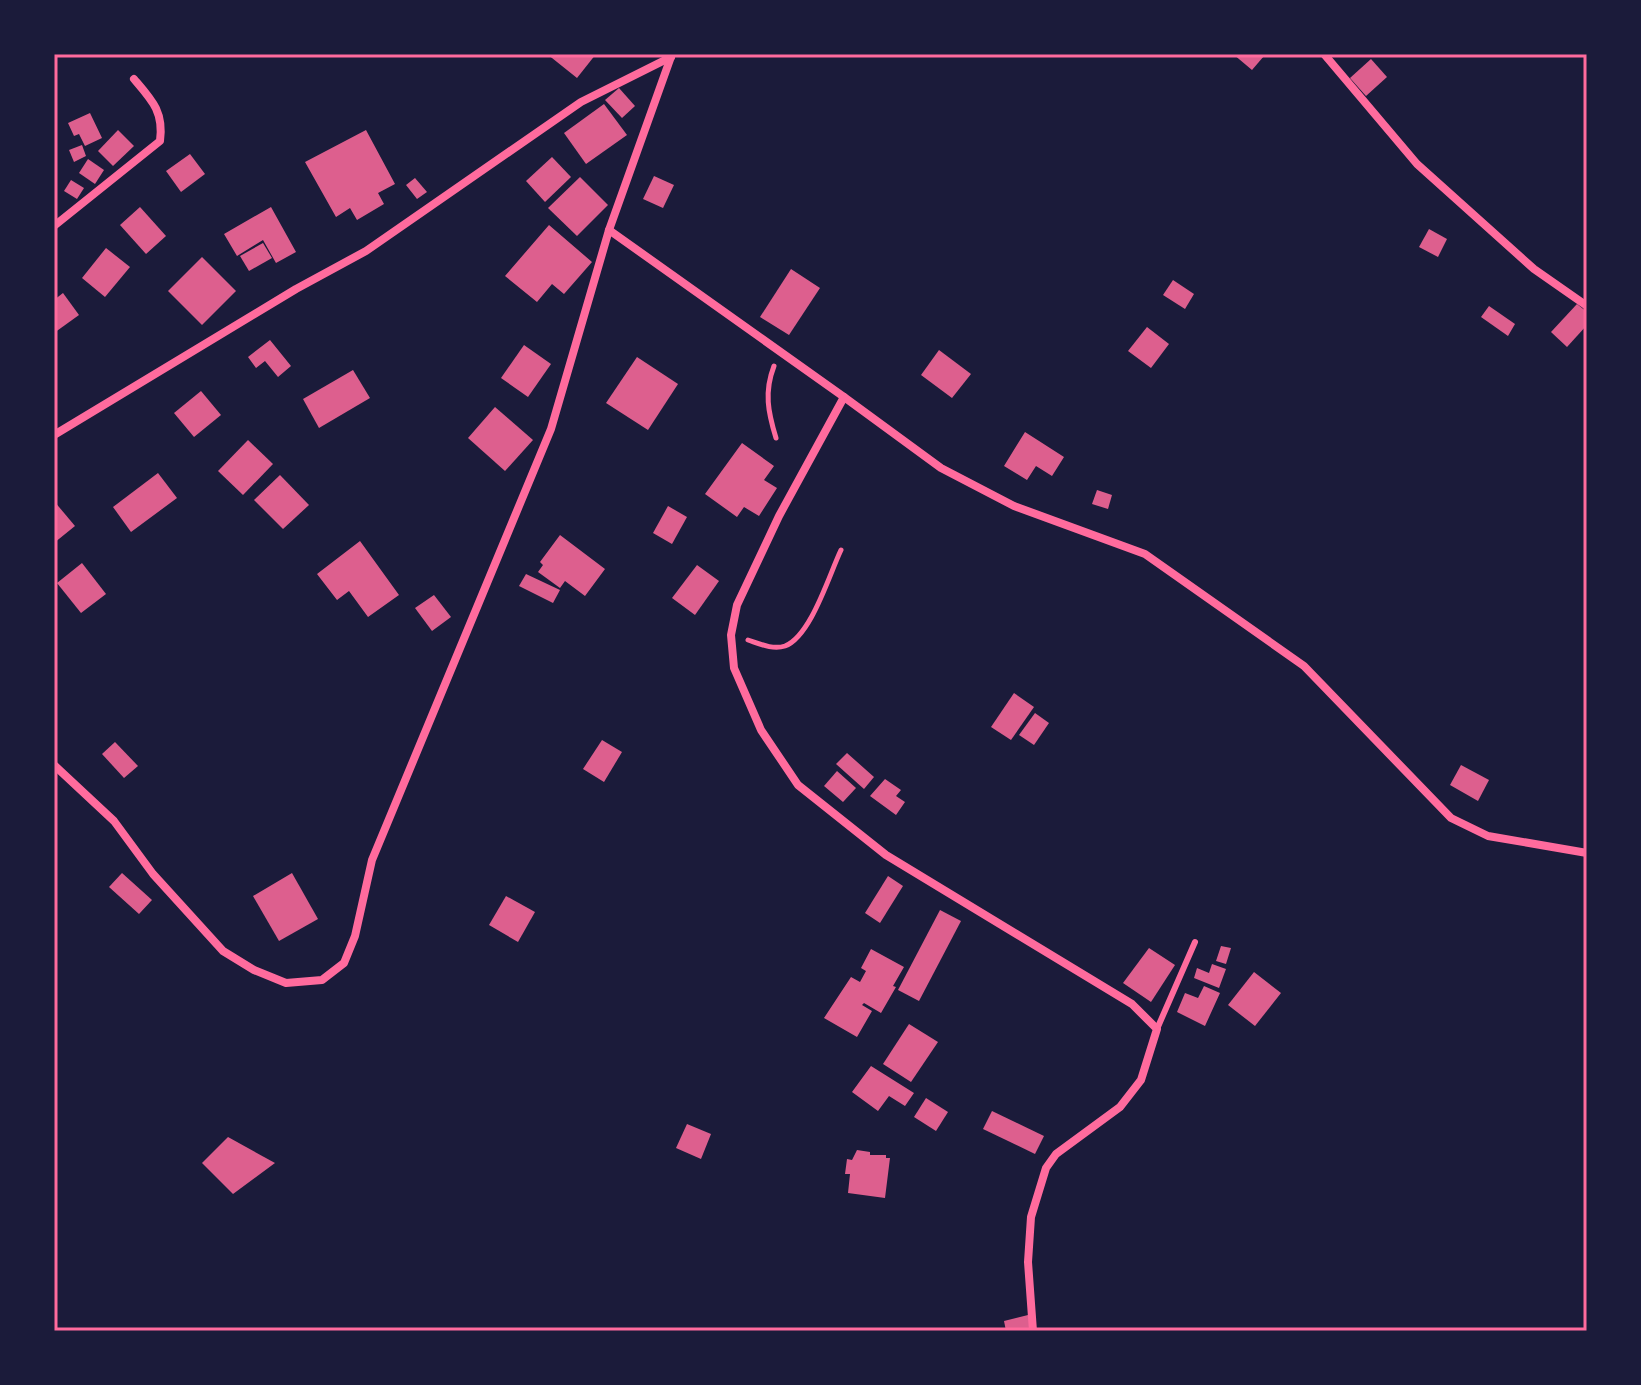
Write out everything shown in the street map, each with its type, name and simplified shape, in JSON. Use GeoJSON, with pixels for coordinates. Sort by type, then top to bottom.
{"type":"FeatureCollection","features":[{"type":"Feature","properties":{"kind":"street"},"geometry":{"type":"LineString","coordinates":[[1324,54],[1417,164],[1534,269],[1587,306]]}},
{"type":"Feature","properties":{"kind":"street"},"geometry":{"type":"LineString","coordinates":[[54,765],[114,821],[153,874],[223,951],[254,970],[286,983],[322,980],[344,963],[355,936],[372,860],[551,429],[609,230],[672,55]]}},
{"type":"Feature","properties":{"kind":"street"},"geometry":{"type":"LineString","coordinates":[[54,435],[296,289],[366,251],[581,102],[672,55]]}},
{"type":"Feature","properties":{"kind":"street"},"geometry":{"type":"LineString","coordinates":[[54,226],[160,141],[163,123],[152,100],[134,79]]}},
{"type":"Feature","properties":{"kind":"street"},"geometry":{"type":"LineString","coordinates":[[609,230],[953,475],[1014,506],[1145,554],[1304,666],[1451,818],[1488,836],[1587,853]]}},
{"type":"Feature","properties":{"kind":"street"},"geometry":{"type":"LineString","coordinates":[[844,397],[737,605],[731,635],[734,668],[761,730],[798,785],[886,855],[1132,1004],[1157,1029],[1141,1080],[1120,1107],[1056,1154],[1046,1168],[1031,1217],[1028,1262],[1033,1331]]}},
{"type":"Feature","properties":{"kind":"lane"},"geometry":{"type":"LineString","coordinates":[[1157,1029],[1195,942]]}},
{"type":"Feature","properties":{"kind":"path"},"geometry":{"type":"LineString","coordinates":[[776,438],[767,409],[768,381],[780,350]]}},
{"type":"Feature","properties":{"kind":"path"},"geometry":{"type":"LineString","coordinates":[[731,635],[773,648],[786,645],[804,631],[841,550]]}},
{"type":"Feature","properties":{"kind":"building"},"geometry":{"type":"Polygon","coordinates":[[[547,54],[596,54],[577,78],[547,54]]]}},
{"type":"Feature","properties":{"kind":"building"},"geometry":{"type":"Polygon","coordinates":[[[1233,54],[1262,54],[1264,56],[1252,70],[1233,54]]]}},
{"type":"Feature","properties":{"kind":"building"},"geometry":{"type":"Polygon","coordinates":[[[1371,59],[1387,77],[1366,96],[1350,78],[1371,59]]]}},
{"type":"Feature","properties":{"kind":"building"},"geometry":{"type":"Polygon","coordinates":[[[619,88],[635,106],[622,118],[605,100],[619,88]]]}},
{"type":"Feature","properties":{"kind":"building"},"geometry":{"type":"Polygon","coordinates":[[[604,104],[627,135],[586,164],[564,133],[604,104]]]}},
{"type":"Feature","properties":{"kind":"building"},"geometry":{"type":"Polygon","coordinates":[[[90,113],[102,138],[85,146],[79,134],[74,136],[68,123],[90,113]]]}},
{"type":"Feature","properties":{"kind":"building"},"geometry":{"type":"Polygon","coordinates":[[[118,130],[134,146],[113,166],[98,151],[118,130]]]}},
{"type":"Feature","properties":{"kind":"building"},"geometry":{"type":"Polygon","coordinates":[[[366,130],[395,184],[378,193],[384,204],[357,220],[350,208],[336,217],[305,162],[366,130]]]}},
{"type":"Feature","properties":{"kind":"building"},"geometry":{"type":"Polygon","coordinates":[[[82,145],[86,156],[74,162],[69,150],[82,145]]]}},
{"type":"Feature","properties":{"kind":"building"},"geometry":{"type":"Polygon","coordinates":[[[190,154],[205,174],[181,192],[166,171],[190,154]]]}},
{"type":"Feature","properties":{"kind":"building"},"geometry":{"type":"Polygon","coordinates":[[[552,157],[571,177],[545,202],[526,181],[552,157]]]}},
{"type":"Feature","properties":{"kind":"building"},"geometry":{"type":"Polygon","coordinates":[[[88,159],[104,170],[95,184],[79,173],[88,159]]]}},
{"type":"Feature","properties":{"kind":"building"},"geometry":{"type":"Polygon","coordinates":[[[654,176],[674,185],[663,208],[643,199],[654,176]]]}},
{"type":"Feature","properties":{"kind":"building"},"geometry":{"type":"Polygon","coordinates":[[[580,177],[608,205],[577,236],[548,208],[580,177]]]}},
{"type":"Feature","properties":{"kind":"building"},"geometry":{"type":"Polygon","coordinates":[[[415,178],[427,192],[417,199],[406,185],[415,178]]]}},
{"type":"Feature","properties":{"kind":"building"},"geometry":{"type":"Polygon","coordinates":[[[71,180],[84,188],[77,199],[64,191],[71,180]]]}},
{"type":"Feature","properties":{"kind":"building"},"geometry":{"type":"Polygon","coordinates":[[[140,207],[166,236],[146,254],[120,225],[140,207]]]}},
{"type":"Feature","properties":{"kind":"building"},"geometry":{"type":"Polygon","coordinates":[[[271,207],[296,252],[276,263],[263,240],[237,256],[224,234],[271,207]]]}},
{"type":"Feature","properties":{"kind":"building"},"geometry":{"type":"Polygon","coordinates":[[[549,225],[592,262],[564,294],[552,284],[537,302],[505,276],[549,225]]]}},
{"type":"Feature","properties":{"kind":"building"},"geometry":{"type":"Polygon","coordinates":[[[1429,229],[1447,239],[1438,257],[1419,247],[1429,229]]]}},
{"type":"Feature","properties":{"kind":"building"},"geometry":{"type":"Polygon","coordinates":[[[263,243],[272,258],[249,271],[240,256],[263,243]]]}},
{"type":"Feature","properties":{"kind":"building"},"geometry":{"type":"Polygon","coordinates":[[[106,248],[130,267],[105,297],[82,278],[106,248]]]}},
{"type":"Feature","properties":{"kind":"building"},"geometry":{"type":"Polygon","coordinates":[[[202,257],[236,291],[202,325],[168,291],[202,257]]]}},
{"type":"Feature","properties":{"kind":"building"},"geometry":{"type":"Polygon","coordinates":[[[791,269],[820,288],[789,335],[760,317],[791,269]]]}},
{"type":"Feature","properties":{"kind":"building"},"geometry":{"type":"Polygon","coordinates":[[[1173,280],[1194,294],[1185,309],[1163,295],[1173,280]]]}},
{"type":"Feature","properties":{"kind":"building"},"geometry":{"type":"Polygon","coordinates":[[[63,293],[79,315],[54,333],[54,300],[63,293]]]}},
{"type":"Feature","properties":{"kind":"building"},"geometry":{"type":"Polygon","coordinates":[[[1577,304],[1587,312],[1587,325],[1567,347],[1551,332],[1577,304]]]}},
{"type":"Feature","properties":{"kind":"building"},"geometry":{"type":"Polygon","coordinates":[[[1489,306],[1515,324],[1508,336],[1481,317],[1489,306]]]}},
{"type":"Feature","properties":{"kind":"building"},"geometry":{"type":"Polygon","coordinates":[[[1147,327],[1169,344],[1151,368],[1128,351],[1147,327]]]}},
{"type":"Feature","properties":{"kind":"building"},"geometry":{"type":"Polygon","coordinates":[[[270,340],[291,366],[278,377],[265,361],[256,368],[248,357],[270,340]]]}},
{"type":"Feature","properties":{"kind":"building"},"geometry":{"type":"Polygon","coordinates":[[[524,345],[551,364],[528,397],[501,378],[524,345]]]}},
{"type":"Feature","properties":{"kind":"building"},"geometry":{"type":"Polygon","coordinates":[[[939,350],[971,374],[952,398],[921,375],[939,350]]]}},
{"type":"Feature","properties":{"kind":"building"},"geometry":{"type":"Polygon","coordinates":[[[637,357],[678,384],[648,430],[606,403],[637,357]]]}},
{"type":"Feature","properties":{"kind":"building"},"geometry":{"type":"Polygon","coordinates":[[[353,370],[370,398],[319,428],[303,399],[353,370]]]}},
{"type":"Feature","properties":{"kind":"building"},"geometry":{"type":"Polygon","coordinates":[[[201,391],[221,415],[194,437],[174,413],[201,391]]]}},
{"type":"Feature","properties":{"kind":"building"},"geometry":{"type":"Polygon","coordinates":[[[495,407],[533,440],[505,471],[468,438],[495,407]]]}},
{"type":"Feature","properties":{"kind":"building"},"geometry":{"type":"Polygon","coordinates":[[[1025,432],[1064,457],[1052,476],[1036,466],[1027,480],[1004,466],[1025,432]]]}},
{"type":"Feature","properties":{"kind":"building"},"geometry":{"type":"Polygon","coordinates":[[[248,440],[273,464],[243,495],[218,471],[248,440]]]}},
{"type":"Feature","properties":{"kind":"building"},"geometry":{"type":"Polygon","coordinates":[[[742,443],[774,466],[764,480],[777,488],[759,516],[744,507],[737,517],[705,494],[742,443]]]}},
{"type":"Feature","properties":{"kind":"building"},"geometry":{"type":"Polygon","coordinates":[[[158,473],[177,498],[131,532],[113,507],[158,473]]]}},
{"type":"Feature","properties":{"kind":"building"},"geometry":{"type":"Polygon","coordinates":[[[280,475],[309,505],[283,529],[254,500],[280,475]]]}},
{"type":"Feature","properties":{"kind":"building"},"geometry":{"type":"Polygon","coordinates":[[[1097,490],[1112,495],[1108,509],[1092,504],[1097,490]]]}},
{"type":"Feature","properties":{"kind":"building"},"geometry":{"type":"Polygon","coordinates":[[[54,501],[75,526],[54,543],[54,501]]]}},
{"type":"Feature","properties":{"kind":"building"},"geometry":{"type":"Polygon","coordinates":[[[668,506],[687,517],[672,544],[653,533],[668,506]]]}},
{"type":"Feature","properties":{"kind":"building"},"geometry":{"type":"Polygon","coordinates":[[[560,535],[605,569],[585,596],[565,581],[560,588],[538,572],[543,565],[540,562],[560,535]]]}},
{"type":"Feature","properties":{"kind":"building"},"geometry":{"type":"Polygon","coordinates":[[[360,541],[399,595],[368,617],[349,591],[337,600],[317,574],[360,541]]]}},
{"type":"Feature","properties":{"kind":"building"},"geometry":{"type":"Polygon","coordinates":[[[82,563],[106,594],[81,613],[57,583],[82,563]]]}},
{"type":"Feature","properties":{"kind":"building"},"geometry":{"type":"Polygon","coordinates":[[[697,565],[719,581],[695,615],[672,598],[697,565]]]}},
{"type":"Feature","properties":{"kind":"building"},"geometry":{"type":"Polygon","coordinates":[[[526,574],[560,590],[553,603],[519,586],[526,574]]]}},
{"type":"Feature","properties":{"kind":"building"},"geometry":{"type":"Polygon","coordinates":[[[434,595],[451,617],[432,631],[415,608],[434,595]]]}},
{"type":"Feature","properties":{"kind":"building"},"geometry":{"type":"Polygon","coordinates":[[[1014,693],[1034,707],[1011,740],[991,727],[1014,693]]]}},
{"type":"Feature","properties":{"kind":"building"},"geometry":{"type":"Polygon","coordinates":[[[1035,713],[1049,723],[1034,745],[1019,735],[1035,713]]]}},
{"type":"Feature","properties":{"kind":"building"},"geometry":{"type":"Polygon","coordinates":[[[602,740],[622,752],[604,782],[583,769],[602,740]]]}},
{"type":"Feature","properties":{"kind":"building"},"geometry":{"type":"Polygon","coordinates":[[[115,742],[138,766],[124,778],[102,754],[115,742]]]}},
{"type":"Feature","properties":{"kind":"building"},"geometry":{"type":"Polygon","coordinates":[[[847,753],[874,777],[864,789],[836,764],[847,753]]]}},
{"type":"Feature","properties":{"kind":"building"},"geometry":{"type":"Polygon","coordinates":[[[1461,765],[1489,780],[1478,801],[1450,785],[1461,765]]]}},
{"type":"Feature","properties":{"kind":"building"},"geometry":{"type":"Polygon","coordinates":[[[837,771],[856,788],[843,802],[824,786],[837,771]]]}},
{"type":"Feature","properties":{"kind":"building"},"geometry":{"type":"Polygon","coordinates":[[[885,779],[901,790],[896,796],[905,802],[896,815],[870,796],[885,779]]]}},
{"type":"Feature","properties":{"kind":"building"},"geometry":{"type":"Polygon","coordinates":[[[122,873],[152,900],[139,914],[109,887],[122,873]]]}},
{"type":"Feature","properties":{"kind":"building"},"geometry":{"type":"Polygon","coordinates":[[[292,873],[318,919],[279,941],[253,896],[292,873]]]}},
{"type":"Feature","properties":{"kind":"building"},"geometry":{"type":"Polygon","coordinates":[[[888,876],[903,886],[880,923],[865,913],[888,876]]]}},
{"type":"Feature","properties":{"kind":"building"},"geometry":{"type":"Polygon","coordinates":[[[506,896],[535,912],[518,942],[489,925],[506,896]]]}},
{"type":"Feature","properties":{"kind":"building"},"geometry":{"type":"Polygon","coordinates":[[[940,910],[961,921],[919,1001],[898,990],[940,910]]]}},
{"type":"Feature","properties":{"kind":"building"},"geometry":{"type":"Polygon","coordinates":[[[1221,946],[1231,948],[1226,964],[1216,961],[1221,946]]]}},
{"type":"Feature","properties":{"kind":"building"},"geometry":{"type":"Polygon","coordinates":[[[1149,948],[1175,965],[1151,1002],[1123,983],[1149,948]]]}},
{"type":"Feature","properties":{"kind":"building"},"geometry":{"type":"Polygon","coordinates":[[[871,949],[904,967],[881,1013],[864,1003],[862,1005],[872,1011],[857,1037],[824,1018],[851,977],[860,982],[866,971],[861,968],[871,949]]]}},
{"type":"Feature","properties":{"kind":"building"},"geometry":{"type":"Polygon","coordinates":[[[1212,964],[1226,969],[1219,988],[1194,978],[1197,968],[1209,973],[1212,964]]]}},
{"type":"Feature","properties":{"kind":"building"},"geometry":{"type":"Polygon","coordinates":[[[1254,972],[1281,993],[1255,1026],[1228,1005],[1254,972]]]}},
{"type":"Feature","properties":{"kind":"building"},"geometry":{"type":"Polygon","coordinates":[[[1204,986],[1220,993],[1205,1026],[1177,1012],[1185,993],[1198,998],[1204,986]]]}},
{"type":"Feature","properties":{"kind":"building"},"geometry":{"type":"Polygon","coordinates":[[[909,1024],[938,1042],[911,1082],[883,1064],[909,1024]]]}},
{"type":"Feature","properties":{"kind":"building"},"geometry":{"type":"Polygon","coordinates":[[[871,1066],[914,1093],[905,1106],[889,1096],[878,1111],[852,1092],[871,1066]]]}},
{"type":"Feature","properties":{"kind":"building"},"geometry":{"type":"Polygon","coordinates":[[[926,1098],[948,1112],[936,1131],[914,1117],[926,1098]]]}},
{"type":"Feature","properties":{"kind":"building"},"geometry":{"type":"Polygon","coordinates":[[[992,1111],[1044,1136],[1035,1154],[983,1129],[992,1111]]]}},
{"type":"Feature","properties":{"kind":"building"},"geometry":{"type":"Polygon","coordinates":[[[687,1124],[711,1134],[701,1159],[676,1148],[687,1124]]]}},
{"type":"Feature","properties":{"kind":"building"},"geometry":{"type":"Polygon","coordinates":[[[228,1137],[275,1163],[233,1194],[202,1163],[228,1137]]]}},
{"type":"Feature","properties":{"kind":"building"},"geometry":{"type":"Polygon","coordinates":[[[857,1150],[890,1158],[885,1198],[848,1193],[850,1174],[845,1174],[847,1159],[852,1160],[857,1150]]]}},
{"type":"Feature","properties":{"kind":"building"},"geometry":{"type":"Polygon","coordinates":[[[1028,1315],[1032,1331],[1006,1331],[1004,1321],[1028,1315]]]}}]}
